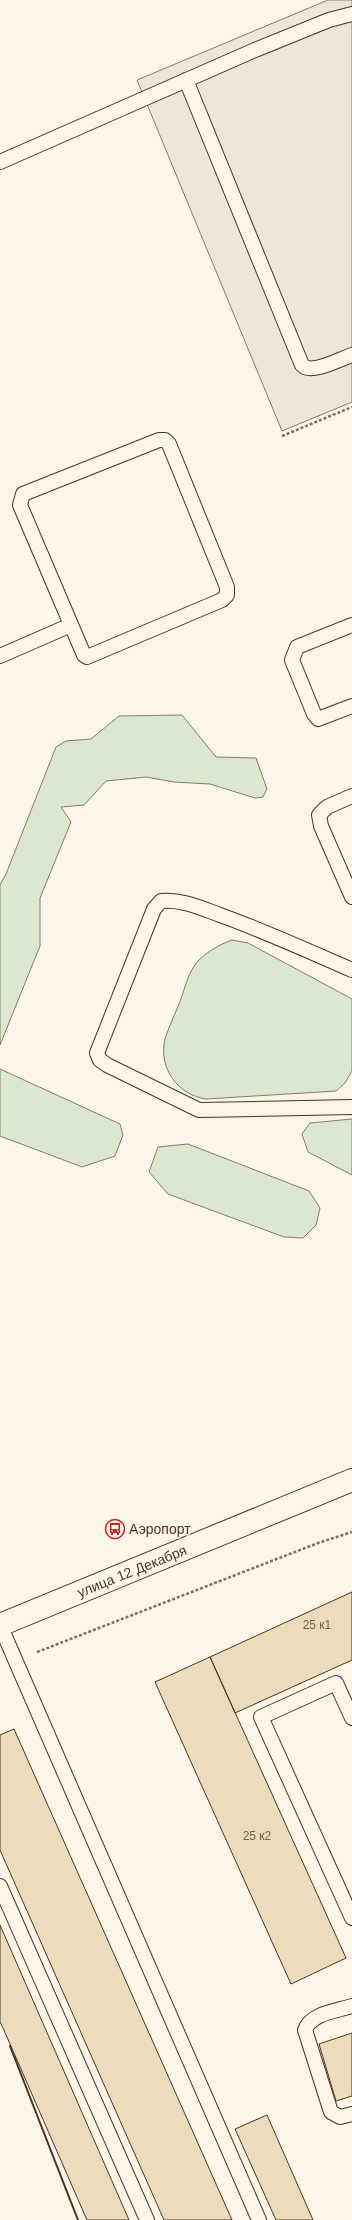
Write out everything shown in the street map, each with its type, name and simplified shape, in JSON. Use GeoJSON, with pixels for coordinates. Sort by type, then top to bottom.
{"type":"FeatureCollection","features":[{"type":"Feature","properties":{"kind":"main road","name":"улица 12 Декабря"},"geometry":{"type":"LineString","coordinates":[[0,1625],[352,1480]]}},
{"type":"Feature","properties":{"kind":"lane"},"geometry":{"type":"LineString","coordinates":[[0,162],[186,80],[307,29],[352,14]]}},
{"type":"Feature","properties":{"kind":"lane"},"geometry":{"type":"LineString","coordinates":[[186,80],[302,365],[304,368],[312,370],[352,355]]}},
{"type":"Feature","properties":{"kind":"lane"},"geometry":{"type":"LineString","coordinates":[[159,440],[165,440],[169,444],[227,587],[227,595],[222,600],[91,656],[84,655],[71,625],[20,505],[20,499],[23,494],[159,440]]}},
{"type":"Feature","properties":{"kind":"lane"},"geometry":{"type":"LineString","coordinates":[[0,656],[71,625]]}},
{"type":"Feature","properties":{"kind":"lane"},"geometry":{"type":"LineString","coordinates":[[352,625],[297,647],[292,660],[314,714],[318,719],[352,706]]}},
{"type":"Feature","properties":{"kind":"lane"},"geometry":{"type":"LineString","coordinates":[[352,796],[327,807],[319,815],[321,826],[352,895]]}},
{"type":"Feature","properties":{"kind":"lane"},"geometry":{"type":"LineString","coordinates":[[352,970],[267,932],[186,903],[171,900],[161,901],[154,909],[97,1053],[100,1060],[107,1066],[199,1110],[352,1107]]}},
{"type":"Feature","properties":{"kind":"lane"},"geometry":{"type":"LineString","coordinates":[[0,1625],[259,2220]]}},
{"type":"Feature","properties":{"kind":"lane"},"geometry":{"type":"LineString","coordinates":[[352,1718],[336,1683],[261,1716],[352,1918]]}},
{"type":"Feature","properties":{"kind":"lane"},"geometry":{"type":"LineString","coordinates":[[0,1886],[147,2220]]}},
{"type":"Feature","properties":{"kind":"lane"},"geometry":{"type":"LineString","coordinates":[[352,2006],[315,2018],[307,2025],[305,2030],[331,2112],[340,2117],[352,2114]]}},
{"type":"Feature","properties":{"kind":"path"},"geometry":{"type":"LineString","coordinates":[[282,436],[352,407]]}},
{"type":"Feature","properties":{"kind":"path"},"geometry":{"type":"LineString","coordinates":[[15,1661],[318,1543],[352,1532]]}},
{"type":"Feature","properties":{"kind":"green space"},"geometry":{"type":"Polygon","coordinates":[[[182,715],[216,757],[256,758],[267,789],[263,797],[255,798],[210,784],[174,782],[146,777],[106,781],[84,805],[61,807],[71,822],[40,898],[40,946],[0,1045],[0,885],[6,874],[56,747],[66,741],[91,739],[119,716],[182,715]]]}},
{"type":"Feature","properties":{"kind":"green space"},"geometry":{"type":"Polygon","coordinates":[[[232,940],[248,943],[352,999],[352,1071],[345,1083],[336,1091],[206,1099],[187,1092],[172,1078],[165,1060],[165,1039],[190,974],[198,961],[206,954],[218,946],[232,940]]]}},
{"type":"Feature","properties":{"kind":"green space"},"geometry":{"type":"Polygon","coordinates":[[[0,1069],[120,1124],[123,1135],[115,1156],[82,1167],[0,1136],[0,1069]]]}},
{"type":"Feature","properties":{"kind":"green space"},"geometry":{"type":"Polygon","coordinates":[[[352,1119],[352,1175],[308,1152],[302,1134],[310,1123],[352,1119]]]}},
{"type":"Feature","properties":{"kind":"green space"},"geometry":{"type":"Polygon","coordinates":[[[188,1144],[309,1191],[320,1208],[316,1225],[303,1238],[284,1237],[168,1194],[149,1172],[158,1147],[188,1144]]]}},
{"type":"Feature","properties":{"kind":"shaded area"},"geometry":{"type":"Polygon","coordinates":[[[328,0],[352,0],[352,402],[282,431],[137,80],[328,0]]]}},
{"type":"Feature","properties":{"kind":"building"},"geometry":{"type":"Polygon","coordinates":[[[352,1592],[352,1660],[235,1713],[210,1657],[352,1592]]]}},
{"type":"Feature","properties":{"kind":"building"},"geometry":{"type":"Polygon","coordinates":[[[210,1657],[346,1958],[291,1984],[155,1682],[210,1657]]]}},
{"type":"Feature","properties":{"kind":"building"},"geometry":{"type":"Polygon","coordinates":[[[14,1729],[232,2220],[164,2220],[0,1850],[0,1735],[14,1729]]]}},
{"type":"Feature","properties":{"kind":"building"},"geometry":{"type":"Polygon","coordinates":[[[0,1925],[129,2220],[87,2220],[0,2022],[0,1925]]]}},
{"type":"Feature","properties":{"kind":"building"},"geometry":{"type":"Polygon","coordinates":[[[352,2033],[352,2096],[336,2101],[319,2044],[352,2033]]]}},
{"type":"Feature","properties":{"kind":"building"},"geometry":{"type":"Polygon","coordinates":[[[267,2115],[313,2220],[276,2220],[235,2129],[267,2115]]]}},
{"type":"Feature","properties":{"kind":"wall"},"geometry":{"type":"LineString","coordinates":[[10,2046],[78,2220]]}},
{"type":"Feature","properties":{"kind":"place","name":"Аэропорт"},"geometry":{"type":"Point","coordinates":[115,1529]}}]}
